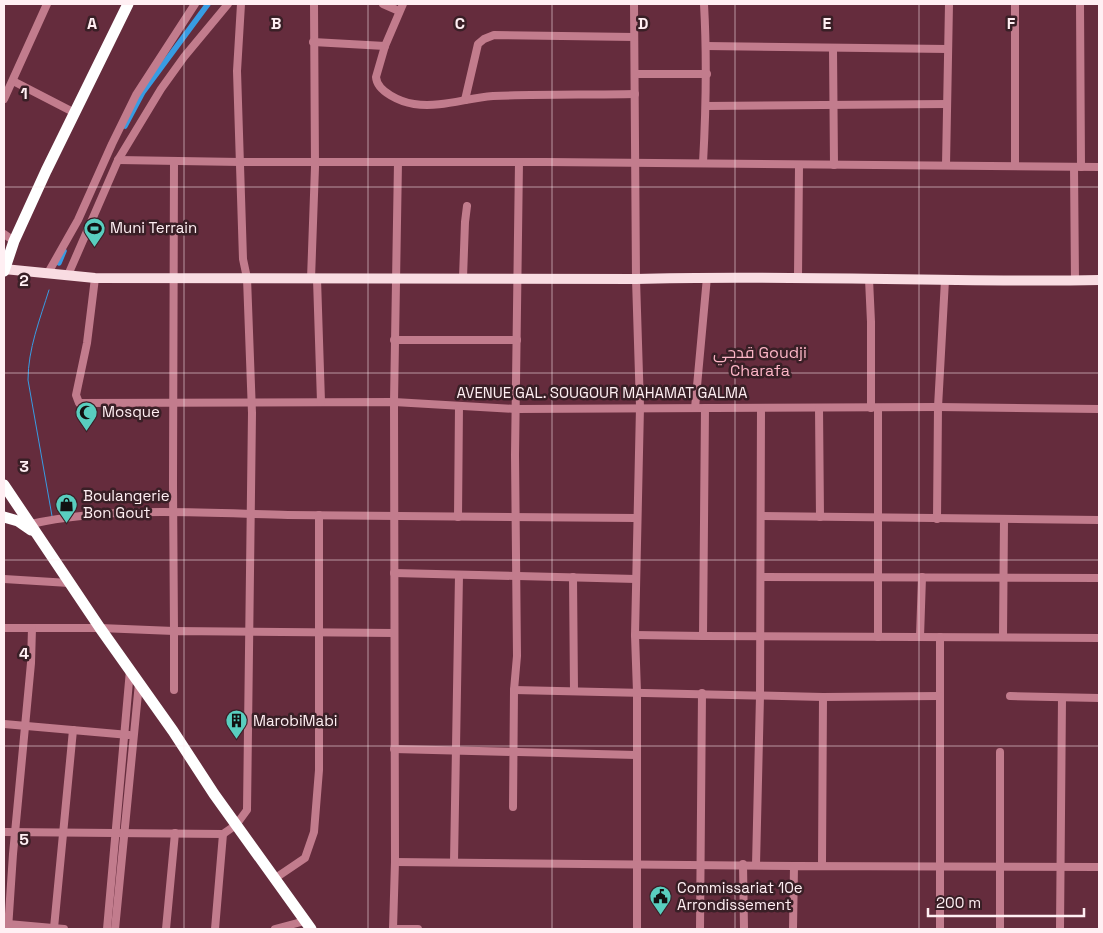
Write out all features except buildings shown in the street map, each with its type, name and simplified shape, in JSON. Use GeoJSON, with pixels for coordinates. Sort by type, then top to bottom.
{"type":"FeatureCollection","features":[{"type":"Feature","properties":{"kind":"highway"},"geometry":{"type":"LineString","coordinates":[[4,270],[9,238],[128,4]]}},
{"type":"Feature","properties":{"kind":"highway"},"geometry":{"type":"LineString","coordinates":[[4,485],[69,583],[236,825],[308,925]]}},
{"type":"Feature","properties":{"kind":"highway"},"geometry":{"type":"LineString","coordinates":[[4,502],[13,505],[28,519]]}},
{"type":"Feature","properties":{"kind":"highway"},"geometry":{"type":"LineString","coordinates":[[4,517],[23,523],[40,538]]}},
{"type":"Feature","properties":{"kind":"main road"},"geometry":{"type":"LineString","coordinates":[[4,270],[95,278],[636,279],[798,277],[945,280],[1099,280]]}},
{"type":"Feature","properties":{"kind":"street"},"geometry":{"type":"LineString","coordinates":[[4,99],[47,4]]}},
{"type":"Feature","properties":{"kind":"street"},"geometry":{"type":"LineString","coordinates":[[48,273],[78,220],[136,95],[195,4]]}},
{"type":"Feature","properties":{"kind":"street"},"geometry":{"type":"LineString","coordinates":[[68,275],[118,160],[161,89],[184,57],[228,4]]}},
{"type":"Feature","properties":{"kind":"street"},"geometry":{"type":"LineString","coordinates":[[4,832],[223,834],[236,825],[247,810],[252,404],[247,278],[243,259],[237,71],[241,4]]}},
{"type":"Feature","properties":{"kind":"street"},"geometry":{"type":"LineString","coordinates":[[314,4],[314,279],[320,402]]}},
{"type":"Feature","properties":{"kind":"street"},"geometry":{"type":"LineString","coordinates":[[383,4],[401,7],[385,46],[376,82],[391,95],[411,104],[442,104],[493,96],[635,94]]}},
{"type":"Feature","properties":{"kind":"street"},"geometry":{"type":"LineString","coordinates":[[634,4],[636,279],[640,407],[636,518],[635,635],[637,692],[637,929]]}},
{"type":"Feature","properties":{"kind":"street"},"geometry":{"type":"LineString","coordinates":[[703,163],[706,106],[704,4]]}},
{"type":"Feature","properties":{"kind":"street"},"geometry":{"type":"LineString","coordinates":[[946,165],[949,4]]}},
{"type":"Feature","properties":{"kind":"street"},"geometry":{"type":"LineString","coordinates":[[1015,4],[1015,166]]}},
{"type":"Feature","properties":{"kind":"street"},"geometry":{"type":"LineString","coordinates":[[1075,281],[1080,4]]}},
{"type":"Feature","properties":{"kind":"street"},"geometry":{"type":"LineString","coordinates":[[465,100],[478,44],[494,35],[634,37]]}},
{"type":"Feature","properties":{"kind":"street"},"geometry":{"type":"LineString","coordinates":[[313,42],[385,46]]}},
{"type":"Feature","properties":{"kind":"street"},"geometry":{"type":"LineString","coordinates":[[706,46],[948,49]]}},
{"type":"Feature","properties":{"kind":"street"},"geometry":{"type":"LineString","coordinates":[[833,48],[834,165]]}},
{"type":"Feature","properties":{"kind":"street"},"geometry":{"type":"LineString","coordinates":[[635,74],[706,74]]}},
{"type":"Feature","properties":{"kind":"street"},"geometry":{"type":"LineString","coordinates":[[13,81],[74,113]]}},
{"type":"Feature","properties":{"kind":"street"},"geometry":{"type":"LineString","coordinates":[[706,106],[947,104]]}},
{"type":"Feature","properties":{"kind":"street"},"geometry":{"type":"LineString","coordinates":[[118,160],[1099,167]]}},
{"type":"Feature","properties":{"kind":"street"},"geometry":{"type":"LineString","coordinates":[[174,161],[174,690]]}},
{"type":"Feature","properties":{"kind":"street"},"geometry":{"type":"LineString","coordinates":[[398,162],[394,340],[395,862],[393,929],[418,929]]}},
{"type":"Feature","properties":{"kind":"street"},"geometry":{"type":"LineString","coordinates":[[513,807],[514,690],[517,656],[516,409],[519,162]]}},
{"type":"Feature","properties":{"kind":"street"},"geometry":{"type":"LineString","coordinates":[[798,277],[799,166]]}},
{"type":"Feature","properties":{"kind":"street"},"geometry":{"type":"LineString","coordinates":[[463,278],[467,206]]}},
{"type":"Feature","properties":{"kind":"street"},"geometry":{"type":"LineString","coordinates":[[695,408],[707,277]]}},
{"type":"Feature","properties":{"kind":"street","name":"AVENUE GAL. SOUGOUR MAHAMAT GALMA"},"geometry":{"type":"LineString","coordinates":[[95,278],[87,343],[76,395],[79,403],[252,404],[394,402],[516,409],[938,407],[1099,410]]}},
{"type":"Feature","properties":{"kind":"street"},"geometry":{"type":"LineString","coordinates":[[869,279],[878,518],[878,637]]}},
{"type":"Feature","properties":{"kind":"street"},"geometry":{"type":"LineString","coordinates":[[937,519],[938,407],[945,280]]}},
{"type":"Feature","properties":{"kind":"street"},"geometry":{"type":"LineString","coordinates":[[394,340],[517,340]]}},
{"type":"Feature","properties":{"kind":"street"},"geometry":{"type":"LineString","coordinates":[[458,406],[458,517]]}},
{"type":"Feature","properties":{"kind":"street"},"geometry":{"type":"LineString","coordinates":[[703,636],[705,408]]}},
{"type":"Feature","properties":{"kind":"street"},"geometry":{"type":"LineString","coordinates":[[756,865],[760,696],[761,408]]}},
{"type":"Feature","properties":{"kind":"street"},"geometry":{"type":"LineString","coordinates":[[819,408],[820,517]]}},
{"type":"Feature","properties":{"kind":"street"},"geometry":{"type":"LineString","coordinates":[[28,519],[173,513],[636,518]]}},
{"type":"Feature","properties":{"kind":"street"},"geometry":{"type":"LineString","coordinates":[[274,879],[305,858],[314,832],[319,770],[319,515]]}},
{"type":"Feature","properties":{"kind":"street"},"geometry":{"type":"LineString","coordinates":[[761,516],[1099,520]]}},
{"type":"Feature","properties":{"kind":"street"},"geometry":{"type":"LineString","coordinates":[[1003,637],[1004,520]]}},
{"type":"Feature","properties":{"kind":"street"},"geometry":{"type":"LineString","coordinates":[[394,574],[516,575],[636,579]]}},
{"type":"Feature","properties":{"kind":"street"},"geometry":{"type":"LineString","coordinates":[[454,862],[459,575]]}},
{"type":"Feature","properties":{"kind":"street"},"geometry":{"type":"LineString","coordinates":[[573,577],[574,691]]}},
{"type":"Feature","properties":{"kind":"street"},"geometry":{"type":"LineString","coordinates":[[761,577],[1099,578]]}},
{"type":"Feature","properties":{"kind":"street"},"geometry":{"type":"LineString","coordinates":[[920,637],[922,577]]}},
{"type":"Feature","properties":{"kind":"street"},"geometry":{"type":"LineString","coordinates":[[4,579],[69,583]]}},
{"type":"Feature","properties":{"kind":"street"},"geometry":{"type":"LineString","coordinates":[[4,628],[394,633]]}},
{"type":"Feature","properties":{"kind":"street"},"geometry":{"type":"LineString","coordinates":[[32,628],[31,663],[7,905],[8,927],[64,929]]}},
{"type":"Feature","properties":{"kind":"street"},"geometry":{"type":"LineString","coordinates":[[635,635],[1099,638]]}},
{"type":"Feature","properties":{"kind":"street"},"geometry":{"type":"LineString","coordinates":[[940,637],[940,929]]}},
{"type":"Feature","properties":{"kind":"street"},"geometry":{"type":"LineString","coordinates":[[115,929],[124,833],[130,670]]}},
{"type":"Feature","properties":{"kind":"street"},"geometry":{"type":"LineString","coordinates":[[107,929],[115,833],[138,683]]}},
{"type":"Feature","properties":{"kind":"street"},"geometry":{"type":"LineString","coordinates":[[514,690],[823,697],[939,696]]}},
{"type":"Feature","properties":{"kind":"street"},"geometry":{"type":"LineString","coordinates":[[700,929],[702,693]]}},
{"type":"Feature","properties":{"kind":"street"},"geometry":{"type":"LineString","coordinates":[[1010,696],[1099,698]]}},
{"type":"Feature","properties":{"kind":"street"},"geometry":{"type":"LineString","coordinates":[[822,865],[823,697]]}},
{"type":"Feature","properties":{"kind":"street"},"geometry":{"type":"LineString","coordinates":[[1060,929],[1062,698]]}},
{"type":"Feature","properties":{"kind":"street"},"geometry":{"type":"LineString","coordinates":[[4,724],[129,735]]}},
{"type":"Feature","properties":{"kind":"street"},"geometry":{"type":"LineString","coordinates":[[54,928],[73,730]]}},
{"type":"Feature","properties":{"kind":"street"},"geometry":{"type":"LineString","coordinates":[[394,749],[636,755]]}},
{"type":"Feature","properties":{"kind":"street"},"geometry":{"type":"LineString","coordinates":[[1000,752],[1000,929]]}},
{"type":"Feature","properties":{"kind":"street"},"geometry":{"type":"LineString","coordinates":[[166,929],[175,833]]}},
{"type":"Feature","properties":{"kind":"street"},"geometry":{"type":"LineString","coordinates":[[215,929],[223,834]]}},
{"type":"Feature","properties":{"kind":"street"},"geometry":{"type":"LineString","coordinates":[[395,862],[1099,867]]}},
{"type":"Feature","properties":{"kind":"street"},"geometry":{"type":"LineString","coordinates":[[743,864],[744,929]]}},
{"type":"Feature","properties":{"kind":"street"},"geometry":{"type":"LineString","coordinates":[[793,929],[794,866]]}},
{"type":"Feature","properties":{"kind":"street"},"geometry":{"type":"LineString","coordinates":[[275,929],[308,925]]}},
{"type":"Feature","properties":{"kind":"waterway"},"geometry":{"type":"LineString","coordinates":[[125,126],[143,92],[208,4]]}},
{"type":"Feature","properties":{"kind":"waterway"},"geometry":{"type":"LineString","coordinates":[[59,263],[64,251]]}},
{"type":"Feature","properties":{"kind":"waterway"},"geometry":{"type":"LineString","coordinates":[[49,290],[32,346],[28,380],[52,516]]}},
{"type":"Feature","properties":{"kind":"place","name":"Muni Terrain"},"geometry":{"type":"Point","coordinates":[94,247]}},
{"type":"Feature","properties":{"kind":"place","name":"Mosque"},"geometry":{"type":"Point","coordinates":[86,431]}},
{"type":"Feature","properties":{"kind":"place","name":"Boulangerie Bon Gout"},"geometry":{"type":"Point","coordinates":[67,524]}},
{"type":"Feature","properties":{"kind":"place","name":"MarobiMabi"},"geometry":{"type":"Point","coordinates":[237,740]}},
{"type":"Feature","properties":{"kind":"place","name":"Commissariat 10e Arrondissement"},"geometry":{"type":"Point","coordinates":[661,916]}},
{"type":"Feature","properties":{"kind":"district","name":"قدجي Goudji Charafa"},"geometry":{"type":"Point","coordinates":[760,361]}}]}
